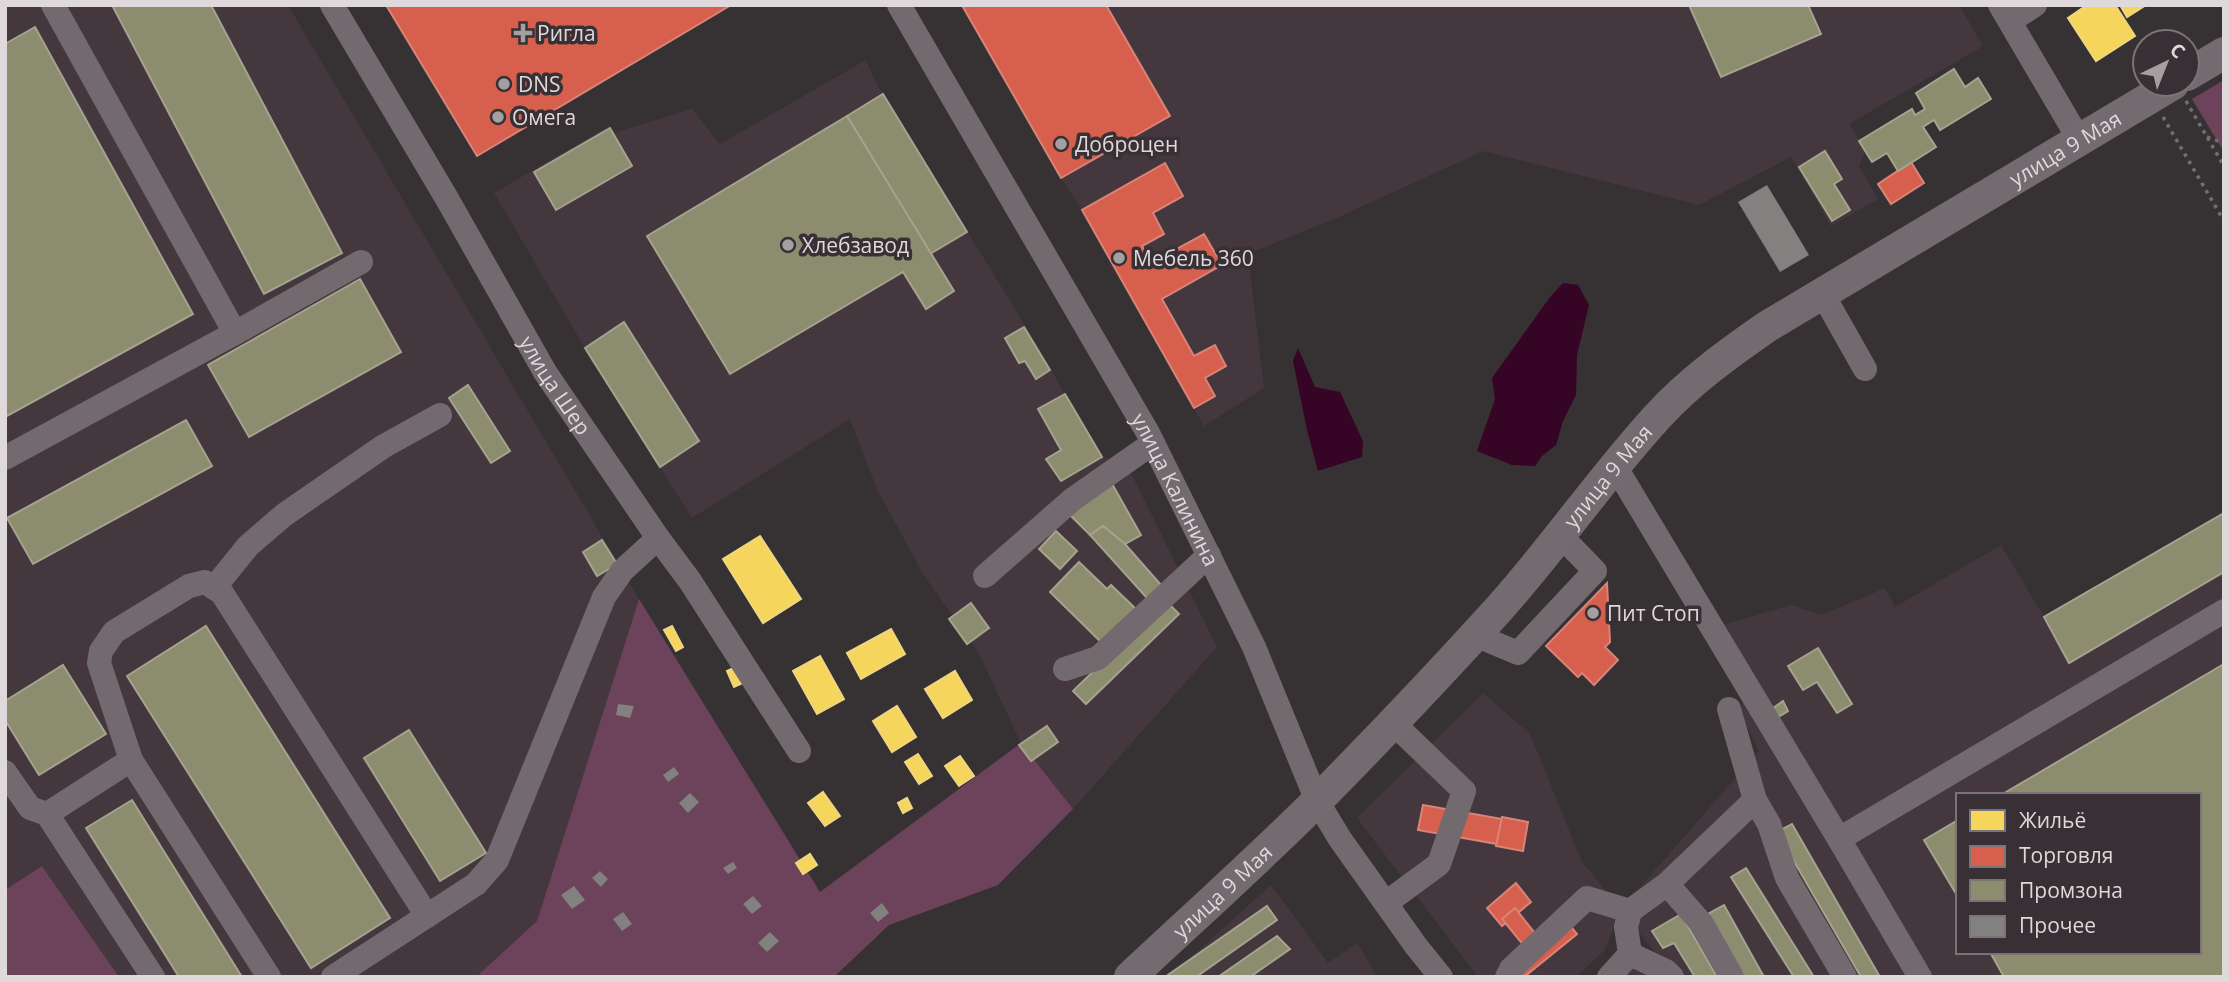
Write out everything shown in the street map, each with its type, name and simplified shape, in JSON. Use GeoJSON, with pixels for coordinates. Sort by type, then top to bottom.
{"type":"FeatureCollection","features":[{"type":"Feature","properties":{"kind":"main road","name":"улица 9 Мая"},"geometry":{"type":"LineString","coordinates":[[2201,70],[2224,53]]}},
{"type":"Feature","properties":{"kind":"main road","name":"улица 9 Мая"},"geometry":{"type":"LineString","coordinates":[[1130,977],[1317,801],[1393,723],[1475,635],[1659,415],[1699,377],[1738,346],[1822,293],[2068,154],[2159,98]]}},
{"type":"Feature","properties":{"kind":"street"},"geometry":{"type":"LineString","coordinates":[[53,5],[235,333]]}},
{"type":"Feature","properties":{"kind":"street","name":"улица Шер"},"geometry":{"type":"LineString","coordinates":[[332,5],[446,197],[545,372],[690,581],[799,751]]}},
{"type":"Feature","properties":{"kind":"street","name":"улица Калинина"},"geometry":{"type":"LineString","coordinates":[[899,5],[1153,443],[1254,647],[1317,801],[1340,839],[1441,977]]}},
{"type":"Feature","properties":{"kind":"street"},"geometry":{"type":"LineString","coordinates":[[2035,5],[2005,13],[2068,154]]}},
{"type":"Feature","properties":{"kind":"street"},"geometry":{"type":"LineString","coordinates":[[5,458],[361,262]]}},
{"type":"Feature","properties":{"kind":"street"},"geometry":{"type":"LineString","coordinates":[[1822,293],[1865,369]]}},
{"type":"Feature","properties":{"kind":"street"},"geometry":{"type":"LineString","coordinates":[[214,587],[248,546],[284,515],[384,446],[440,415]]}},
{"type":"Feature","properties":{"kind":"street"},"geometry":{"type":"LineString","coordinates":[[985,576],[1073,499],[1153,443]]}},
{"type":"Feature","properties":{"kind":"street"},"geometry":{"type":"LineString","coordinates":[[1615,466],[1920,977]]}},
{"type":"Feature","properties":{"kind":"street"},"geometry":{"type":"LineString","coordinates":[[1475,635],[1518,653],[1595,571],[1560,535]]}},
{"type":"Feature","properties":{"kind":"street"},"geometry":{"type":"LineString","coordinates":[[333,977],[476,884],[497,860],[604,597],[622,571],[658,538]]}},
{"type":"Feature","properties":{"kind":"street"},"geometry":{"type":"LineString","coordinates":[[1065,669],[1098,658],[1209,555]]}},
{"type":"Feature","properties":{"kind":"street"},"geometry":{"type":"LineString","coordinates":[[269,977],[131,760],[99,663],[101,651],[114,632],[189,586],[205,582],[222,593],[427,916]]}},
{"type":"Feature","properties":{"kind":"street"},"geometry":{"type":"LineString","coordinates":[[1839,839],[2224,611]]}},
{"type":"Feature","properties":{"kind":"street"},"geometry":{"type":"LineString","coordinates":[[1729,709],[1755,800],[1769,824],[1787,878],[1844,977]]}},
{"type":"Feature","properties":{"kind":"street"},"geometry":{"type":"LineString","coordinates":[[1386,903],[1439,863],[1464,791],[1393,723]]}},
{"type":"Feature","properties":{"kind":"street"},"geometry":{"type":"LineString","coordinates":[[47,814],[131,760]]}},
{"type":"Feature","properties":{"kind":"street"},"geometry":{"type":"LineString","coordinates":[[5,772],[30,808],[47,814],[153,977]]}},
{"type":"Feature","properties":{"kind":"street"},"geometry":{"type":"LineString","coordinates":[[1630,954],[1626,928],[1630,911],[1667,884],[1755,800]]}},
{"type":"Feature","properties":{"kind":"street"},"geometry":{"type":"LineString","coordinates":[[1667,884],[1702,924],[1732,977]]}},
{"type":"Feature","properties":{"kind":"street"},"geometry":{"type":"LineString","coordinates":[[1507,977],[1511,968],[1587,898],[1630,911]]}},
{"type":"Feature","properties":{"kind":"street"},"geometry":{"type":"LineString","coordinates":[[1608,977],[1630,954]]}},
{"type":"Feature","properties":{"kind":"street"},"geometry":{"type":"LineString","coordinates":[[1630,954],[1666,971],[1672,977]]}},
{"type":"Feature","properties":{"kind":"path"},"geometry":{"type":"LineString","coordinates":[[2177,98],[2224,221]]}},
{"type":"Feature","properties":{"kind":"path"},"geometry":{"type":"LineString","coordinates":[[2180,98],[2224,166]]}},
{"type":"Feature","properties":{"kind":"path"},"geometry":{"type":"LineString","coordinates":[[2207,137],[2224,143]]}},
{"type":"Feature","properties":{"kind":"shaded area"},"geometry":{"type":"Polygon","coordinates":[[[5,5],[288,5],[639,599],[537,921],[476,977],[119,977],[42,866],[5,890],[5,5]]]}},
{"type":"Feature","properties":{"kind":"shaded area"},"geometry":{"type":"Polygon","coordinates":[[[962,5],[1959,5],[1983,46],[1849,124],[1865,151],[1859,166],[1878,199],[1831,226],[1791,157],[1699,205],[1483,151],[1341,216],[1248,254],[1264,388],[1204,426],[962,5]]]}},
{"type":"Feature","properties":{"kind":"shaded area"},"geometry":{"type":"Polygon","coordinates":[[[866,60],[875,81],[1102,457],[1126,463],[1217,647],[1073,809],[1021,743],[977,650],[923,574],[877,489],[850,419],[692,518],[585,348],[494,193],[609,126],[613,133],[692,109],[720,144],[866,60]]]}},
{"type":"Feature","properties":{"kind":"shaded area"},"geometry":{"type":"Polygon","coordinates":[[[2224,80],[2224,152],[2192,99],[2201,98],[2201,94],[2224,80]]]}},
{"type":"Feature","properties":{"kind":"shaded area"},"geometry":{"type":"Polygon","coordinates":[[[1563,283],[1578,285],[1589,305],[1577,355],[1576,395],[1563,421],[1556,445],[1542,456],[1535,466],[1512,465],[1477,451],[1495,399],[1492,378],[1563,283]]]}},
{"type":"Feature","properties":{"kind":"shaded area"},"geometry":{"type":"Polygon","coordinates":[[[1298,348],[1315,387],[1340,392],[1363,441],[1362,457],[1318,471],[1293,361],[1298,348]]]}},
{"type":"Feature","properties":{"kind":"shaded area"},"geometry":{"type":"Polygon","coordinates":[[[2224,513],[2224,977],[1624,977],[1653,950],[1621,909],[1759,751],[1739,712],[1746,697],[1723,625],[1791,605],[1822,615],[1885,588],[1895,607],[2001,545],[2044,617],[2224,513]]]}},
{"type":"Feature","properties":{"kind":"shaded area"},"geometry":{"type":"Polygon","coordinates":[[[639,599],[820,892],[1021,743],[1073,809],[998,885],[889,925],[834,977],[476,977],[537,921],[639,599]]]}},
{"type":"Feature","properties":{"kind":"shaded area"},"geometry":{"type":"Polygon","coordinates":[[[1483,693],[1530,734],[1582,862],[1621,909],[1605,950],[1576,977],[1478,977],[1357,818],[1483,693]]]}},
{"type":"Feature","properties":{"kind":"shaded area"},"geometry":{"type":"Polygon","coordinates":[[[42,866],[119,977],[5,977],[5,890],[42,866]]]}},
{"type":"Feature","properties":{"kind":"shaded area"},"geometry":{"type":"Polygon","coordinates":[[[1271,885],[1328,963],[1357,943],[1378,977],[1169,977],[1271,885]]]}},
{"type":"Feature","properties":{"kind":"building: Жильё"},"geometry":{"type":"Polygon","coordinates":[[[2087,5],[2115,5],[2131,30],[2131,39],[2096,61],[2068,18],[2087,5]]]}},
{"type":"Feature","properties":{"kind":"building: Жильё"},"geometry":{"type":"Polygon","coordinates":[[[2120,5],[2146,5],[2127,17],[2120,5]]]}},
{"type":"Feature","properties":{"kind":"building: Жильё"},"geometry":{"type":"Polygon","coordinates":[[[760,536],[801,599],[763,623],[723,559],[760,536]]]}},
{"type":"Feature","properties":{"kind":"building: Жильё"},"geometry":{"type":"Polygon","coordinates":[[[672,626],[683,647],[676,651],[664,630],[672,626]]]}},
{"type":"Feature","properties":{"kind":"building: Жильё"},"geometry":{"type":"Polygon","coordinates":[[[891,629],[905,654],[861,679],[847,653],[891,629]]]}},
{"type":"Feature","properties":{"kind":"building: Жильё"},"geometry":{"type":"Polygon","coordinates":[[[820,656],[844,699],[817,714],[793,671],[820,656]]]}},
{"type":"Feature","properties":{"kind":"building: Жильё"},"geometry":{"type":"Polygon","coordinates":[[[740,665],[747,681],[734,687],[727,671],[740,665]]]}},
{"type":"Feature","properties":{"kind":"building: Жильё"},"geometry":{"type":"Polygon","coordinates":[[[955,671],[972,700],[943,718],[925,689],[955,671]]]}},
{"type":"Feature","properties":{"kind":"building: Жильё"},"geometry":{"type":"Polygon","coordinates":[[[897,706],[916,737],[892,752],[873,721],[897,706]]]}},
{"type":"Feature","properties":{"kind":"building: Жильё"},"geometry":{"type":"Polygon","coordinates":[[[918,754],[932,776],[919,784],[905,762],[918,754]]]}},
{"type":"Feature","properties":{"kind":"building: Жильё"},"geometry":{"type":"Polygon","coordinates":[[[960,756],[974,776],[959,786],[945,766],[960,756]]]}},
{"type":"Feature","properties":{"kind":"building: Жильё"},"geometry":{"type":"Polygon","coordinates":[[[823,792],[840,816],[825,826],[808,803],[823,792]]]}},
{"type":"Feature","properties":{"kind":"building: Жильё"},"geometry":{"type":"Polygon","coordinates":[[[907,798],[912,808],[903,813],[898,803],[907,798]]]}},
{"type":"Feature","properties":{"kind":"building: Жильё"},"geometry":{"type":"Polygon","coordinates":[[[810,854],[817,865],[803,874],[796,863],[810,854]]]}},
{"type":"Feature","properties":{"kind":"building: Торговля","name":"Омега"},"geometry":{"type":"Polygon","coordinates":[[[386,5],[731,5],[477,156],[386,5]]]}},
{"type":"Feature","properties":{"kind":"building: Торговля"},"geometry":{"type":"Polygon","coordinates":[[[1106,5],[1170,116],[1061,178],[963,7],[1106,5]]]}},
{"type":"Feature","properties":{"kind":"building: Торговля"},"geometry":{"type":"Polygon","coordinates":[[[1911,162],[1924,183],[1891,204],[1878,184],[1911,162]]]}},
{"type":"Feature","properties":{"kind":"building: Торговля"},"geometry":{"type":"Polygon","coordinates":[[[1165,163],[1183,196],[1153,213],[1164,234],[1142,246],[1151,263],[1204,234],[1222,265],[1162,299],[1194,356],[1215,345],[1226,366],[1205,378],[1215,396],[1194,408],[1082,210],[1165,163]]]}},
{"type":"Feature","properties":{"kind":"building: Торговля","name":"Пит Стоп"},"geometry":{"type":"Polygon","coordinates":[[[1607,583],[1610,642],[1605,647],[1618,660],[1594,685],[1582,673],[1578,677],[1546,646],[1607,583]]]}},
{"type":"Feature","properties":{"kind":"building: Торговля"},"geometry":{"type":"Polygon","coordinates":[[[1423,805],[1502,819],[1497,844],[1418,830],[1423,805]]]}},
{"type":"Feature","properties":{"kind":"building: Торговля"},"geometry":{"type":"Polygon","coordinates":[[[1502,817],[1528,822],[1523,851],[1496,846],[1502,817]]]}},
{"type":"Feature","properties":{"kind":"building: Торговля"},"geometry":{"type":"Polygon","coordinates":[[[1516,883],[1531,902],[1502,926],[1487,908],[1516,883]]]}},
{"type":"Feature","properties":{"kind":"building: Торговля"},"geometry":{"type":"Polygon","coordinates":[[[1515,908],[1538,937],[1563,917],[1577,934],[1524,977],[1510,977],[1525,947],[1502,919],[1515,908]]]}},
{"type":"Feature","properties":{"kind":"building: Промзона"},"geometry":{"type":"Polygon","coordinates":[[[112,5],[211,5],[342,253],[264,294],[112,5]]]}},
{"type":"Feature","properties":{"kind":"building: Промзона"},"geometry":{"type":"Polygon","coordinates":[[[1689,5],[1808,5],[1821,34],[1721,77],[1689,5]]]}},
{"type":"Feature","properties":{"kind":"building: Промзона"},"geometry":{"type":"Polygon","coordinates":[[[35,27],[193,314],[5,417],[5,44],[35,27]]]}},
{"type":"Feature","properties":{"kind":"building: Промзона"},"geometry":{"type":"Polygon","coordinates":[[[1954,69],[1965,87],[1978,78],[1991,99],[1940,130],[1934,120],[1923,127],[1936,147],[1898,171],[1887,153],[1872,162],[1859,141],[1912,109],[1915,115],[1925,109],[1916,93],[1954,69]]]}},
{"type":"Feature","properties":{"kind":"building: Промзона"},"geometry":{"type":"Polygon","coordinates":[[[883,94],[967,232],[930,254],[847,116],[883,94]]]}},
{"type":"Feature","properties":{"kind":"building: Промзона","name":"Хлебзавод"},"geometry":{"type":"Polygon","coordinates":[[[847,116],[954,291],[926,309],[903,272],[730,374],[647,236],[847,116]]]}},
{"type":"Feature","properties":{"kind":"building: Промзона"},"geometry":{"type":"Polygon","coordinates":[[[610,128],[632,166],[556,210],[534,172],[610,128]]]}},
{"type":"Feature","properties":{"kind":"building: Промзона"},"geometry":{"type":"Polygon","coordinates":[[[1825,151],[1842,179],[1834,184],[1850,210],[1832,221],[1799,167],[1825,151]]]}},
{"type":"Feature","properties":{"kind":"building: Промзона"},"geometry":{"type":"Polygon","coordinates":[[[360,279],[401,352],[249,437],[208,365],[360,279]]]}},
{"type":"Feature","properties":{"kind":"building: Промзона"},"geometry":{"type":"Polygon","coordinates":[[[624,322],[699,441],[660,467],[585,348],[624,322]]]}},
{"type":"Feature","properties":{"kind":"building: Промзона"},"geometry":{"type":"Polygon","coordinates":[[[1024,327],[1050,370],[1036,379],[1025,361],[1019,363],[1005,338],[1024,327]]]}},
{"type":"Feature","properties":{"kind":"building: Промзона"},"geometry":{"type":"Polygon","coordinates":[[[468,385],[510,451],[491,463],[449,398],[468,385]]]}},
{"type":"Feature","properties":{"kind":"building: Промзона"},"geometry":{"type":"Polygon","coordinates":[[[1065,394],[1102,457],[1061,481],[1046,459],[1061,450],[1038,409],[1065,394]]]}},
{"type":"Feature","properties":{"kind":"building: Промзона"},"geometry":{"type":"Polygon","coordinates":[[[186,420],[212,466],[33,564],[7,518],[186,420]]]}},
{"type":"Feature","properties":{"kind":"building: Промзона"},"geometry":{"type":"Polygon","coordinates":[[[1111,482],[1141,535],[1125,544],[1103,526],[1090,535],[1068,513],[1111,482]]]}},
{"type":"Feature","properties":{"kind":"building: Промзона"},"geometry":{"type":"Polygon","coordinates":[[[2224,513],[2224,572],[2069,663],[2044,617],[2224,513]]]}},
{"type":"Feature","properties":{"kind":"building: Промзона"},"geometry":{"type":"Polygon","coordinates":[[[1103,526],[1125,544],[1161,585],[1147,598],[1090,535],[1103,526]]]}},
{"type":"Feature","properties":{"kind":"building: Промзона"},"geometry":{"type":"Polygon","coordinates":[[[1056,531],[1077,551],[1060,569],[1039,549],[1056,531]]]}},
{"type":"Feature","properties":{"kind":"building: Промзона"},"geometry":{"type":"Polygon","coordinates":[[[602,540],[617,564],[597,576],[583,552],[602,540]]]}},
{"type":"Feature","properties":{"kind":"building: Промзона"},"geometry":{"type":"Polygon","coordinates":[[[1079,562],[1107,589],[1111,585],[1137,610],[1104,645],[1050,592],[1079,562]]]}},
{"type":"Feature","properties":{"kind":"building: Промзона"},"geometry":{"type":"Polygon","coordinates":[[[1166,601],[1179,614],[1086,704],[1073,691],[1166,601]]]}},
{"type":"Feature","properties":{"kind":"building: Промзона"},"geometry":{"type":"Polygon","coordinates":[[[971,603],[989,628],[967,644],[949,619],[971,603]]]}},
{"type":"Feature","properties":{"kind":"building: Промзона"},"geometry":{"type":"Polygon","coordinates":[[[206,626],[390,918],[311,968],[127,676],[206,626]]]}},
{"type":"Feature","properties":{"kind":"building: Промзона"},"geometry":{"type":"Polygon","coordinates":[[[1818,648],[1852,704],[1837,713],[1817,682],[1803,690],[1788,666],[1818,648]]]}},
{"type":"Feature","properties":{"kind":"building: Промзона"},"geometry":{"type":"Polygon","coordinates":[[[2224,664],[2224,977],[2004,977],[1991,954],[2201,954],[2201,793],[2004,793],[2224,664]]]}},
{"type":"Feature","properties":{"kind":"building: Промзона"},"geometry":{"type":"Polygon","coordinates":[[[63,665],[106,734],[39,775],[5,720],[5,701],[63,665]]]}},
{"type":"Feature","properties":{"kind":"building: Промзона"},"geometry":{"type":"Polygon","coordinates":[[[1783,701],[1788,711],[1778,717],[1773,708],[1783,701]]]}},
{"type":"Feature","properties":{"kind":"building: Промзона"},"geometry":{"type":"Polygon","coordinates":[[[1047,726],[1058,742],[1031,761],[1019,745],[1047,726]]]}},
{"type":"Feature","properties":{"kind":"building: Промзона"},"geometry":{"type":"Polygon","coordinates":[[[409,730],[486,853],[440,881],[364,758],[409,730]]]}},
{"type":"Feature","properties":{"kind":"building: Промзона"},"geometry":{"type":"Polygon","coordinates":[[[132,800],[242,977],[179,977],[86,828],[132,800]]]}},
{"type":"Feature","properties":{"kind":"building: Промзона"},"geometry":{"type":"Polygon","coordinates":[[[1956,821],[1956,894],[1924,840],[1956,821]]]}},
{"type":"Feature","properties":{"kind":"building: Промзона"},"geometry":{"type":"Polygon","coordinates":[[[1792,824],[1880,977],[1861,977],[1777,832],[1792,824]]]}},
{"type":"Feature","properties":{"kind":"building: Промзона"},"geometry":{"type":"Polygon","coordinates":[[[1746,868],[1814,977],[1794,977],[1731,877],[1746,868]]]}},
{"type":"Feature","properties":{"kind":"building: Промзона"},"geometry":{"type":"Polygon","coordinates":[[[1724,905],[1764,977],[1744,977],[1708,914],[1724,905]]]}},
{"type":"Feature","properties":{"kind":"building: Промзона"},"geometry":{"type":"Polygon","coordinates":[[[1267,906],[1277,920],[1196,977],[1165,977],[1267,906]]]}},
{"type":"Feature","properties":{"kind":"building: Промзона"},"geometry":{"type":"Polygon","coordinates":[[[1681,914],[1717,977],[1695,977],[1674,943],[1663,948],[1652,931],[1681,914]]]}},
{"type":"Feature","properties":{"kind":"building: Промзона"},"geometry":{"type":"Polygon","coordinates":[[[1277,936],[1290,949],[1250,977],[1218,977],[1277,936]]]}},
{"type":"Feature","properties":{"kind":"building: Прочее"},"geometry":{"type":"Polygon","coordinates":[[[1767,185],[1809,255],[1780,272],[1738,202],[1767,185]]]}},
{"type":"Feature","properties":{"kind":"building: Прочее"},"geometry":{"type":"Polygon","coordinates":[[[618,704],[634,706],[630,718],[616,715],[618,704]]]}},
{"type":"Feature","properties":{"kind":"building: Прочее"},"geometry":{"type":"Polygon","coordinates":[[[674,767],[679,774],[668,782],[663,775],[674,767]]]}},
{"type":"Feature","properties":{"kind":"building: Прочее"},"geometry":{"type":"Polygon","coordinates":[[[690,793],[699,802],[688,813],[679,803],[690,793]]]}},
{"type":"Feature","properties":{"kind":"building: Прочее"},"geometry":{"type":"Polygon","coordinates":[[[733,862],[737,868],[728,874],[723,868],[733,862]]]}},
{"type":"Feature","properties":{"kind":"building: Прочее"},"geometry":{"type":"Polygon","coordinates":[[[600,871],[608,879],[601,887],[592,878],[600,871]]]}},
{"type":"Feature","properties":{"kind":"building: Прочее"},"geometry":{"type":"Polygon","coordinates":[[[574,886],[585,900],[572,909],[561,895],[574,886]]]}},
{"type":"Feature","properties":{"kind":"building: Прочее"},"geometry":{"type":"Polygon","coordinates":[[[753,896],[762,906],[752,914],[743,904],[753,896]]]}},
{"type":"Feature","properties":{"kind":"building: Прочее"},"geometry":{"type":"Polygon","coordinates":[[[882,903],[889,913],[878,922],[870,913],[882,903]]]}},
{"type":"Feature","properties":{"kind":"building: Прочее"},"geometry":{"type":"Polygon","coordinates":[[[623,912],[632,924],[622,931],[613,919],[623,912]]]}},
{"type":"Feature","properties":{"kind":"building: Прочее"},"geometry":{"type":"Polygon","coordinates":[[[770,932],[779,941],[767,952],[758,943],[770,932]]]}},
{"type":"Feature","properties":{"kind":"place","name":"Ригла"},"geometry":{"type":"Point","coordinates":[523,33]}},
{"type":"Feature","properties":{"kind":"place","name":"DNS"},"geometry":{"type":"Point","coordinates":[504,84]}},
{"type":"Feature","properties":{"kind":"place","name":"Омега"},"geometry":{"type":"Point","coordinates":[498,117]}},
{"type":"Feature","properties":{"kind":"place","name":"Доброцен"},"geometry":{"type":"Point","coordinates":[1061,144]}},
{"type":"Feature","properties":{"kind":"place","name":"Хлебзавод"},"geometry":{"type":"Point","coordinates":[788,245]}},
{"type":"Feature","properties":{"kind":"place","name":"Мебель 360"},"geometry":{"type":"Point","coordinates":[1119,258]}},
{"type":"Feature","properties":{"kind":"place","name":"Пит Стоп"},"geometry":{"type":"Point","coordinates":[1593,613]}}]}
